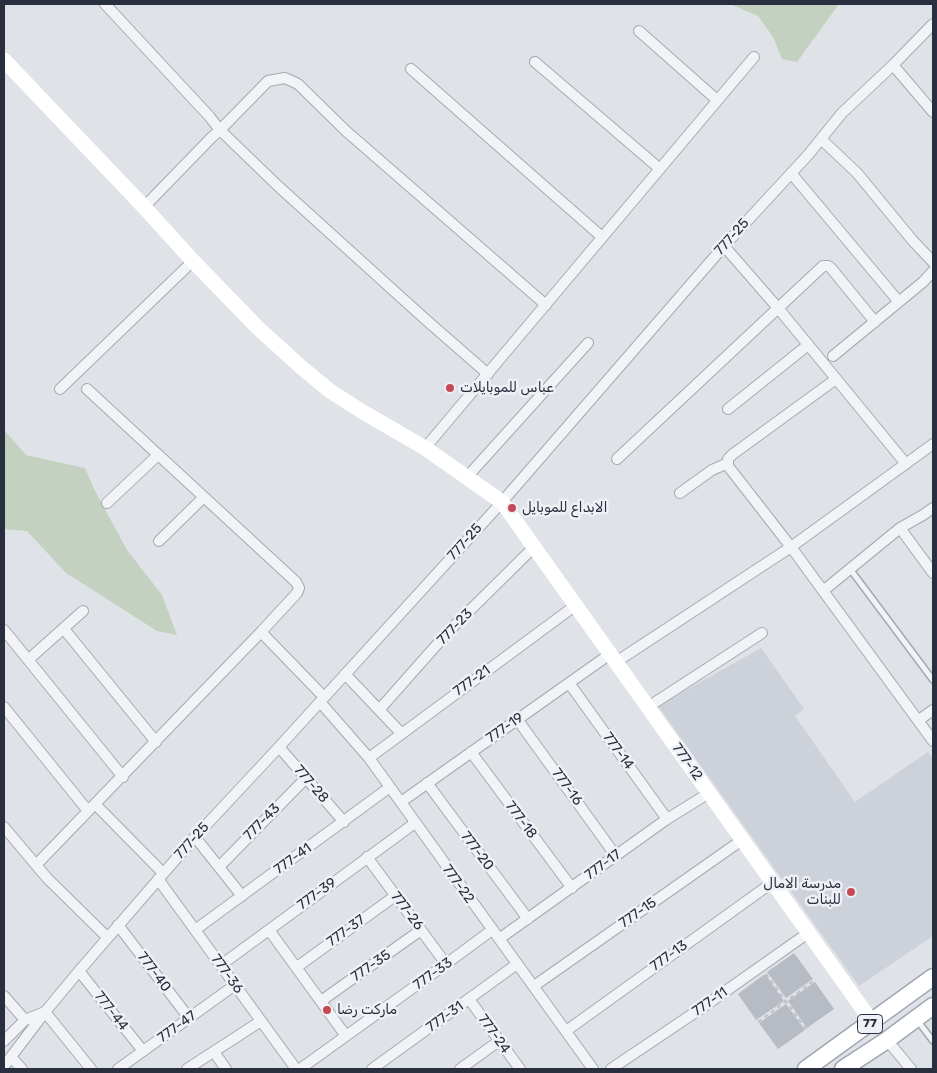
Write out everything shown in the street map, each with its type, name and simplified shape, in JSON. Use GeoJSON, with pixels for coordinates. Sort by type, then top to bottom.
{"type":"FeatureCollection","features":[{"type":"Feature","properties":{"kind":"main road","name":"77"},"geometry":{"type":"LineString","coordinates":[[806,1069],[933,977]]}},
{"type":"Feature","properties":{"kind":"main road","name":"77"},"geometry":{"type":"LineString","coordinates":[[843,1069],[933,1006]]}},
{"type":"Feature","properties":{"kind":"street"},"geometry":{"type":"LineString","coordinates":[[105,4],[220,130],[293,199],[488,374]]}},
{"type":"Feature","properties":{"kind":"street","name":"777-25"},"geometry":{"type":"LineString","coordinates":[[4,1066],[45,1012],[160,876],[502,502],[842,113],[933,24]]}},
{"type":"Feature","properties":{"kind":"street"},"geometry":{"type":"LineString","coordinates":[[640,31],[718,100]]}},
{"type":"Feature","properties":{"kind":"street"},"geometry":{"type":"LineString","coordinates":[[425,448],[754,57]]}},
{"type":"Feature","properties":{"kind":"street","name":"777-12"},"geometry":{"type":"LineString","coordinates":[[4,60],[193,261],[257,327],[301,367],[330,390],[363,412],[425,448],[502,502],[872,1022]]}},
{"type":"Feature","properties":{"kind":"street"},"geometry":{"type":"LineString","coordinates":[[535,62],[660,169]]}},
{"type":"Feature","properties":{"kind":"street"},"geometry":{"type":"LineString","coordinates":[[893,65],[933,112]]}},
{"type":"Feature","properties":{"kind":"street"},"geometry":{"type":"LineString","coordinates":[[411,69],[602,237]]}},
{"type":"Feature","properties":{"kind":"street"},"geometry":{"type":"LineString","coordinates":[[144,207],[268,81],[285,78],[298,84],[346,131],[546,305]]}},
{"type":"Feature","properties":{"kind":"street"},"geometry":{"type":"LineString","coordinates":[[821,139],[857,173],[913,241],[933,262]]}},
{"type":"Feature","properties":{"kind":"street"},"geometry":{"type":"LineString","coordinates":[[791,173],[898,302]]}},
{"type":"Feature","properties":{"kind":"street"},"geometry":{"type":"LineString","coordinates":[[724,246],[778,308],[906,464]]}},
{"type":"Feature","properties":{"kind":"street"},"geometry":{"type":"LineString","coordinates":[[60,389],[193,261]]}},
{"type":"Feature","properties":{"kind":"street"},"geometry":{"type":"LineString","coordinates":[[617,459],[823,266],[831,268],[875,322]]}},
{"type":"Feature","properties":{"kind":"street"},"geometry":{"type":"LineString","coordinates":[[833,356],[923,282],[933,271]]}},
{"type":"Feature","properties":{"kind":"street"},"geometry":{"type":"LineString","coordinates":[[467,477],[588,343]]}},
{"type":"Feature","properties":{"kind":"street"},"geometry":{"type":"LineString","coordinates":[[728,409],[808,345]]}},
{"type":"Feature","properties":{"kind":"street"},"geometry":{"type":"LineString","coordinates":[[836,379],[733,454],[728,459],[728,463],[731,471],[792,547],[933,741]]}},
{"type":"Feature","properties":{"kind":"street"},"geometry":{"type":"LineString","coordinates":[[36,865],[261,632],[297,594],[299,588],[296,582],[87,389]]}},
{"type":"Feature","properties":{"kind":"street","name":"777-19"},"geometry":{"type":"LineString","coordinates":[[400,802],[569,683],[613,658],[792,547],[933,444]]}},
{"type":"Feature","properties":{"kind":"street"},"geometry":{"type":"LineString","coordinates":[[107,503],[158,454]]}},
{"type":"Feature","properties":{"kind":"street"},"geometry":{"type":"LineString","coordinates":[[680,493],[712,470],[728,463]]}},
{"type":"Feature","properties":{"kind":"street"},"geometry":{"type":"LineString","coordinates":[[159,541],[204,497]]}},
{"type":"Feature","properties":{"kind":"street"},"geometry":{"type":"LineString","coordinates":[[823,591],[900,528],[933,508]]}},
{"type":"Feature","properties":{"kind":"street"},"geometry":{"type":"LineString","coordinates":[[900,528],[933,572]]}},
{"type":"Feature","properties":{"kind":"street","name":"777-23"},"geometry":{"type":"LineString","coordinates":[[379,710],[448,632],[534,547]]}},
{"type":"Feature","properties":{"kind":"street","name":"777-21"},"geometry":{"type":"LineString","coordinates":[[369,758],[576,605]]}},
{"type":"Feature","properties":{"kind":"street"},"geometry":{"type":"LineString","coordinates":[[28,660],[83,611]]}},
{"type":"Feature","properties":{"kind":"street"},"geometry":{"type":"LineString","coordinates":[[64,629],[156,742]]}},
{"type":"Feature","properties":{"kind":"street"},"geometry":{"type":"LineString","coordinates":[[4,630],[123,777]]}},
{"type":"Feature","properties":{"kind":"street","name":"777-22"},"geometry":{"type":"LineString","coordinates":[[261,632],[322,699],[369,758],[593,1069]]}},
{"type":"Feature","properties":{"kind":"street"},"geometry":{"type":"LineString","coordinates":[[648,707],[762,634]]}},
{"type":"Feature","properties":{"kind":"street"},"geometry":{"type":"LineString","coordinates":[[345,674],[401,734]]}},
{"type":"Feature","properties":{"kind":"street","name":"777-14"},"geometry":{"type":"LineString","coordinates":[[569,683],[667,819]]}},
{"type":"Feature","properties":{"kind":"street","name":"777-36"},"geometry":{"type":"LineString","coordinates":[[4,707],[91,808],[160,876],[195,930],[296,1069]]}},
{"type":"Feature","properties":{"kind":"street"},"geometry":{"type":"LineString","coordinates":[[919,720],[933,710]]}},
{"type":"Feature","properties":{"kind":"street","name":"777-16"},"geometry":{"type":"LineString","coordinates":[[517,719],[616,856]]}},
{"type":"Feature","properties":{"kind":"street","name":"777-28"},"geometry":{"type":"LineString","coordinates":[[279,748],[344,822]]}},
{"type":"Feature","properties":{"kind":"street","name":"777-18"},"geometry":{"type":"LineString","coordinates":[[471,752],[572,888]]}},
{"type":"Feature","properties":{"kind":"street","name":"777-43"},"geometry":{"type":"LineString","coordinates":[[219,866],[306,778]]}},
{"type":"Feature","properties":{"kind":"street","name":"777-20"},"geometry":{"type":"LineString","coordinates":[[427,783],[528,919]]}},
{"type":"Feature","properties":{"kind":"street","name":"777-41"},"geometry":{"type":"LineString","coordinates":[[195,930],[390,788]]}},
{"type":"Feature","properties":{"kind":"street","name":"777-17"},"geometry":{"type":"LineString","coordinates":[[499,939],[667,819],[709,793]]}},
{"type":"Feature","properties":{"kind":"street","name":"777-39"},"geometry":{"type":"LineString","coordinates":[[220,965],[415,823]]}},
{"type":"Feature","properties":{"kind":"street"},"geometry":{"type":"LineString","coordinates":[[4,827],[54,885],[107,937]]}},
{"type":"Feature","properties":{"kind":"street"},"geometry":{"type":"LineString","coordinates":[[195,837],[242,896]]}},
{"type":"Feature","properties":{"kind":"street","name":"777-15"},"geometry":{"type":"LineString","coordinates":[[534,986],[742,840]]}},
{"type":"Feature","properties":{"kind":"street","name":"777-26"},"geometry":{"type":"LineString","coordinates":[[367,857],[446,964]]}},
{"type":"Feature","properties":{"kind":"street","name":"777-13"},"geometry":{"type":"LineString","coordinates":[[566,1031],[772,882]]}},
{"type":"Feature","properties":{"kind":"street","name":"777-37"},"geometry":{"type":"LineString","coordinates":[[297,967],[395,896]]}},
{"type":"Feature","properties":{"kind":"street","name":"777-40"},"geometry":{"type":"LineString","coordinates":[[118,925],[189,1018]]}},
{"type":"Feature","properties":{"kind":"street"},"geometry":{"type":"LineString","coordinates":[[269,930],[346,1036]]}},
{"type":"Feature","properties":{"kind":"street","name":"777-35"},"geometry":{"type":"LineString","coordinates":[[321,1001],[421,930]]}},
{"type":"Feature","properties":{"kind":"street","name":"777-33"},"geometry":{"type":"LineString","coordinates":[[300,1069],[492,930]]}},
{"type":"Feature","properties":{"kind":"street","name":"777-11"},"geometry":{"type":"LineString","coordinates":[[611,1069],[808,933]]}},
{"type":"Feature","properties":{"kind":"street","name":"777-31"},"geometry":{"type":"LineString","coordinates":[[372,1069],[517,964]]}},
{"type":"Feature","properties":{"kind":"street","name":"777-44"},"geometry":{"type":"LineString","coordinates":[[79,971],[143,1052]]}},
{"type":"Feature","properties":{"kind":"street","name":"777-47"},"geometry":{"type":"LineString","coordinates":[[118,1069],[235,985]]}},
{"type":"Feature","properties":{"kind":"street"},"geometry":{"type":"LineString","coordinates":[[4,996],[25,1020]]}},
{"type":"Feature","properties":{"kind":"street","name":"777-24"},"geometry":{"type":"LineString","coordinates":[[469,1000],[520,1069]]}},
{"type":"Feature","properties":{"kind":"street"},"geometry":{"type":"LineString","coordinates":[[4,1041],[25,1020],[45,1012],[91,1069]]}},
{"type":"Feature","properties":{"kind":"street"},"geometry":{"type":"LineString","coordinates":[[188,1069],[261,1021]]}},
{"type":"Feature","properties":{"kind":"street"},"geometry":{"type":"LineString","coordinates":[[887,1040],[911,1069]]}},
{"type":"Feature","properties":{"kind":"street"},"geometry":{"type":"LineString","coordinates":[[460,1069],[499,1041]]}},
{"type":"Feature","properties":{"kind":"street"},"geometry":{"type":"LineString","coordinates":[[214,1052],[226,1069]]}},
{"type":"Feature","properties":{"kind":"street"},"geometry":{"type":"LineString","coordinates":[[12,1057],[22,1069]]}},
{"type":"Feature","properties":{"kind":"lane"},"geometry":{"type":"LineString","coordinates":[[850,569],[933,680]]}},
{"type":"Feature","properties":{"kind":"lane"},"geometry":{"type":"LineString","coordinates":[[916,1018],[933,1041]]}},
{"type":"Feature","properties":{"kind":"path"},"geometry":{"type":"LineString","coordinates":[[765,973],[806,1029]]}},
{"type":"Feature","properties":{"kind":"path"},"geometry":{"type":"LineString","coordinates":[[758,1022],[815,980]]}},
{"type":"Feature","properties":{"kind":"shaded area"},"geometry":{"type":"Polygon","coordinates":[[[761,648],[804,709],[795,716],[855,802],[928,752],[933,759],[933,936],[859,986],[658,706],[761,648]]]}},
{"type":"Feature","properties":{"kind":"green space"},"geometry":{"type":"Polygon","coordinates":[[[730,4],[839,4],[797,62],[782,59],[773,37],[758,16],[730,4]]]}},
{"type":"Feature","properties":{"kind":"green space"},"geometry":{"type":"Polygon","coordinates":[[[4,430],[26,455],[85,468],[94,489],[127,550],[162,595],[177,635],[157,631],[66,573],[27,531],[4,529],[4,430]]]}},
{"type":"Feature","properties":{"kind":"building"},"geometry":{"type":"Polygon","coordinates":[[[794,953],[813,979],[786,998],[767,972],[794,953]]]}},
{"type":"Feature","properties":{"kind":"building"},"geometry":{"type":"Polygon","coordinates":[[[765,974],[784,1001],[756,1020],[738,994],[765,974]]]}},
{"type":"Feature","properties":{"kind":"building"},"geometry":{"type":"Polygon","coordinates":[[[815,982],[834,1009],[807,1028],[788,1001],[815,982]]]}},
{"type":"Feature","properties":{"kind":"building"},"geometry":{"type":"Polygon","coordinates":[[[786,1004],[805,1030],[778,1049],[759,1023],[786,1004]]]}},
{"type":"Feature","properties":{"kind":"place","name":"عباس للموبايلات"},"geometry":{"type":"Point","coordinates":[450,388]}},
{"type":"Feature","properties":{"kind":"place","name":"الابداع للموبايل"},"geometry":{"type":"Point","coordinates":[512,508]}},
{"type":"Feature","properties":{"kind":"place","name":"مدرسة الامال للبنات"},"geometry":{"type":"Point","coordinates":[851,892]}},
{"type":"Feature","properties":{"kind":"place","name":"ماركت رضا"},"geometry":{"type":"Point","coordinates":[327,1010]}}]}
